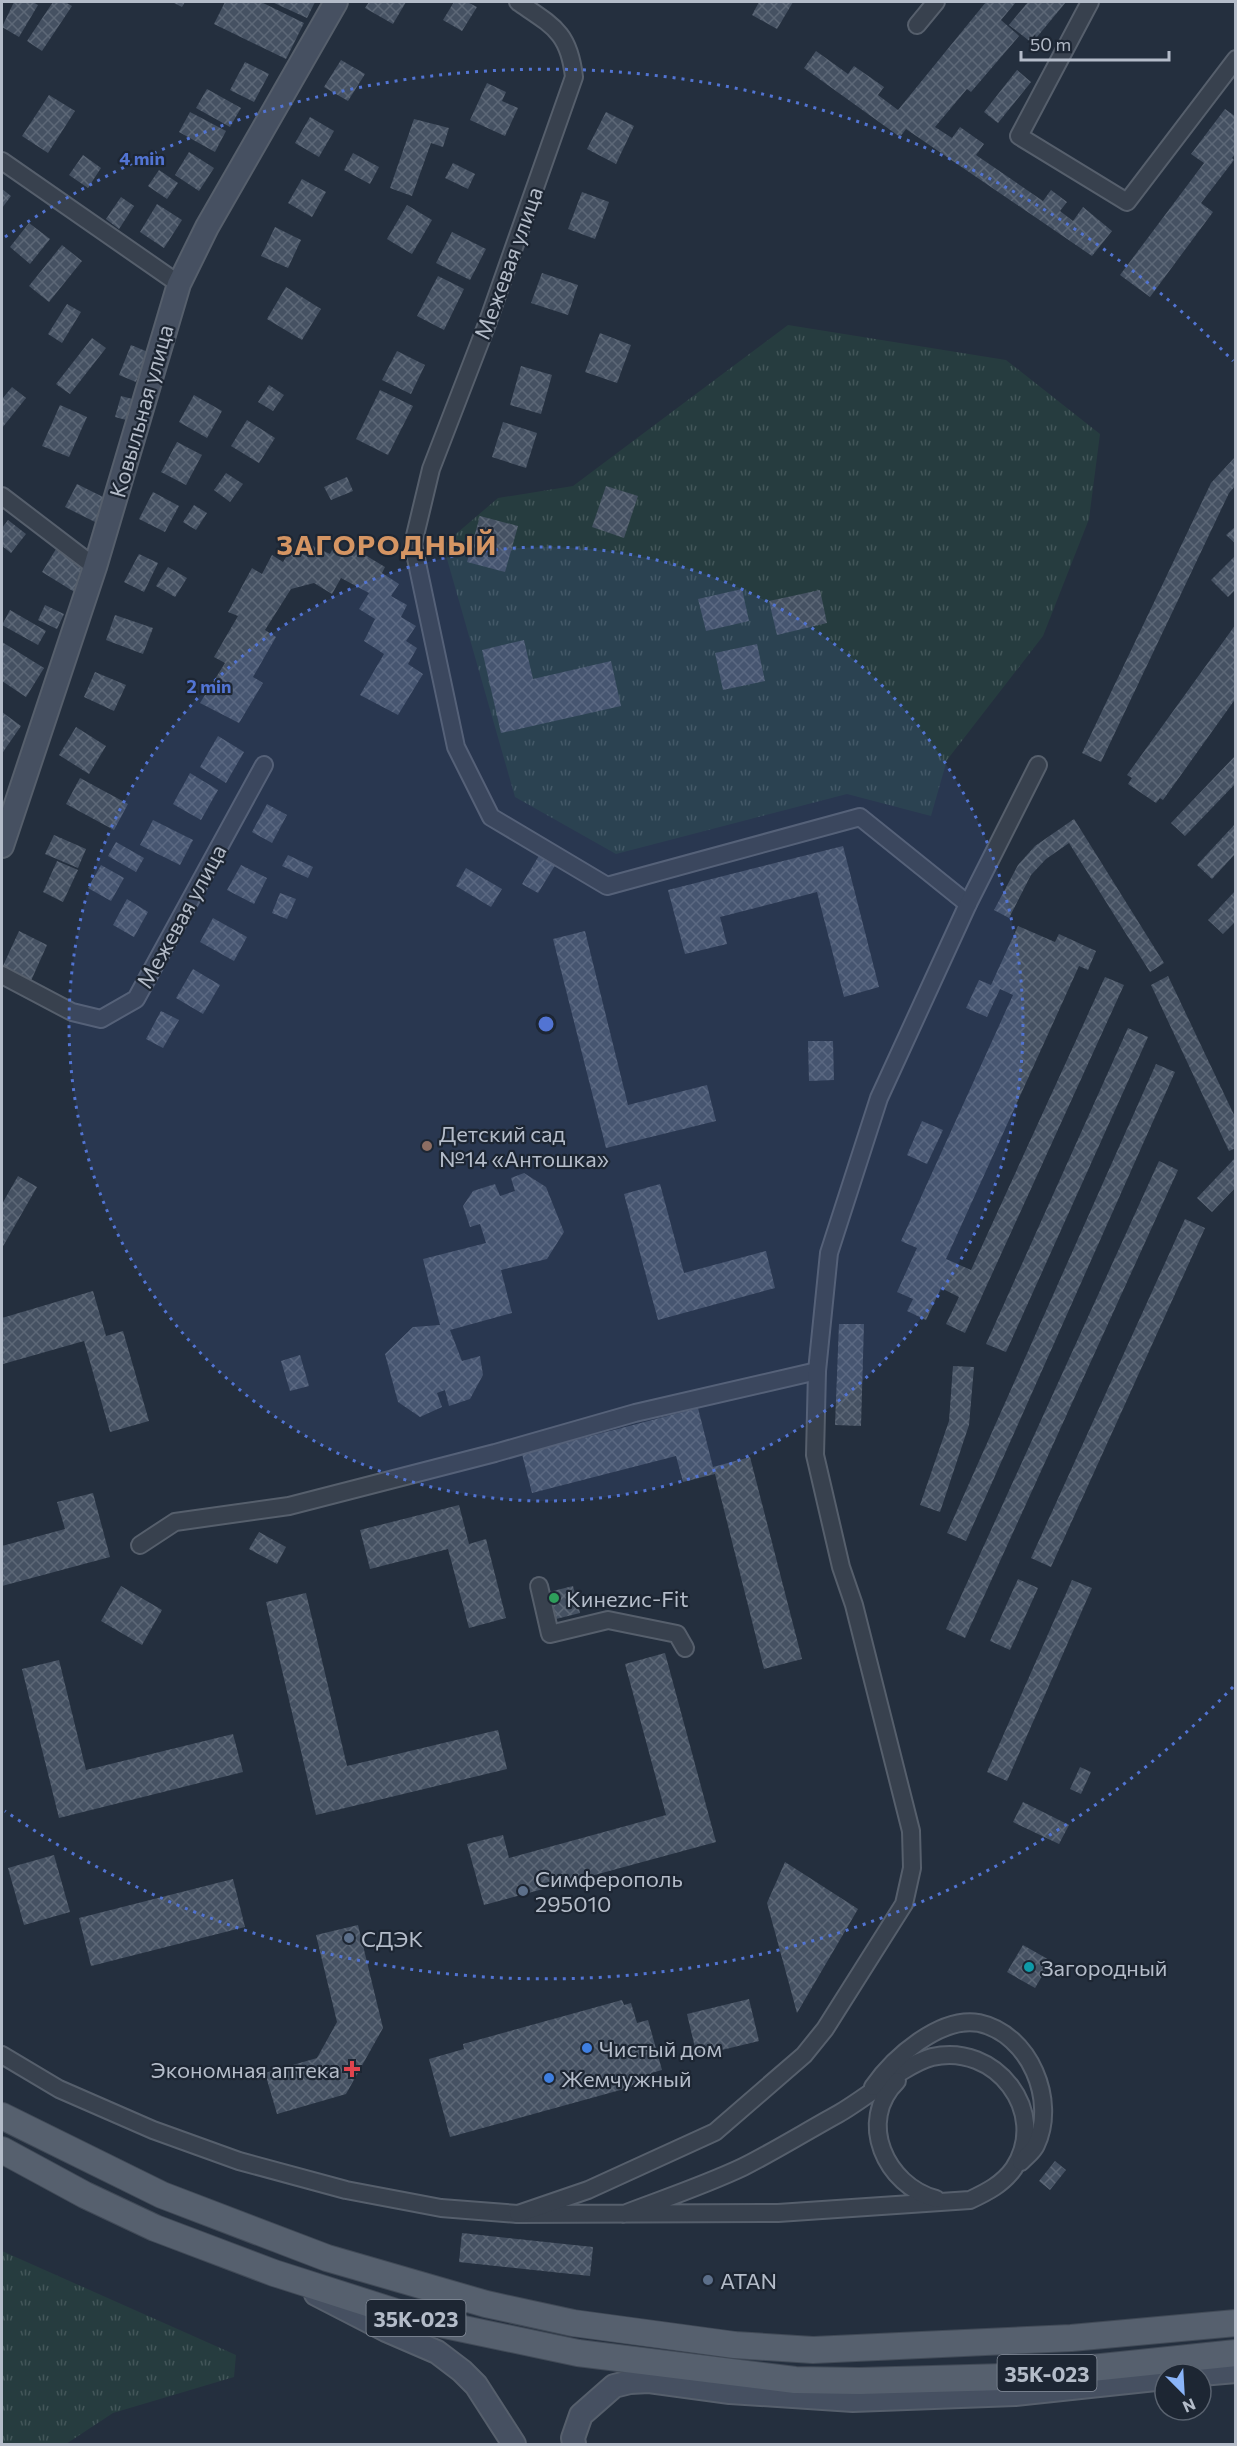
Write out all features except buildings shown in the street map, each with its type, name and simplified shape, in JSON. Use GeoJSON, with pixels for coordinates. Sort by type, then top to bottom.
{"type":"FeatureCollection","features":[{"type":"Feature","properties":{"kind":"main road","name":"Ковыльная улица"},"geometry":{"type":"LineString","coordinates":[[2,846],[95,567],[179,284],[207,227],[336,2]]}},
{"type":"Feature","properties":{"kind":"main road","name":"35К-023"},"geometry":{"type":"LineString","coordinates":[[2,2116],[162,2195],[327,2258],[486,2304],[573,2324],[735,2345],[813,2350],[1071,2338],[1236,2323]]}},
{"type":"Feature","properties":{"kind":"main road","name":"35К-023"},"geometry":{"type":"LineString","coordinates":[[2,2150],[85,2195],[155,2228],[274,2273],[421,2320],[513,2341],[617,2358],[795,2380],[1005,2377],[1236,2353]]}},
{"type":"Feature","properties":{"kind":"main road"},"geometry":{"type":"LineString","coordinates":[[274,2273],[386,2331],[437,2352],[476,2385],[514,2445]]}},
{"type":"Feature","properties":{"kind":"main road"},"geometry":{"type":"LineString","coordinates":[[1213,2373],[1236,2371]]}},
{"type":"Feature","properties":{"kind":"main road"},"geometry":{"type":"LineString","coordinates":[[574,2445],[573,2438],[581,2415],[614,2386],[630,2382],[649,2381],[730,2392],[853,2400],[1015,2394],[1153,2379]]}},
{"type":"Feature","properties":{"kind":"street","name":"Межевая улица"},"geometry":{"type":"LineString","coordinates":[[518,2],[558,30],[571,54],[574,77],[487,324],[431,469],[413,544],[456,747],[490,817],[607,886],[860,817],[968,904]]}},
{"type":"Feature","properties":{"kind":"street"},"geometry":{"type":"LineString","coordinates":[[917,25],[936,2]]}},
{"type":"Feature","properties":{"kind":"street"},"geometry":{"type":"LineString","coordinates":[[1090,2],[1019,136],[1128,202],[1236,58]]}},
{"type":"Feature","properties":{"kind":"street"},"geometry":{"type":"LineString","coordinates":[[2,161],[179,284]]}},
{"type":"Feature","properties":{"kind":"street"},"geometry":{"type":"LineString","coordinates":[[2,496],[95,567]]}},
{"type":"Feature","properties":{"kind":"street","name":"Межевая улица"},"geometry":{"type":"LineString","coordinates":[[2,975],[72,1012],[101,1019],[136,999],[264,765]]}},
{"type":"Feature","properties":{"kind":"street"},"geometry":{"type":"LineString","coordinates":[[518,2214],[588,2190],[705,2137],[755,2100],[804,2055],[825,2029],[903,1904],[912,1868],[911,1831],[854,1605],[841,1567],[815,1455],[817,1371],[829,1253],[872,1120],[909,1027],[1038,765]]}},
{"type":"Feature","properties":{"kind":"street"},"geometry":{"type":"LineString","coordinates":[[140,1545],[175,1522],[289,1506],[495,1453],[635,1413],[817,1371]]}},
{"type":"Feature","properties":{"kind":"street"},"geometry":{"type":"LineString","coordinates":[[539,1586],[550,1634],[608,1620],[677,1634],[685,1648]]}},
{"type":"Feature","properties":{"kind":"street"},"geometry":{"type":"LineString","coordinates":[[2,2055],[59,2089],[153,2130],[239,2161],[346,2190],[441,2208],[518,2214],[778,2213],[970,2199],[994,2188],[1036,2147],[1044,2117],[1041,2086],[1028,2058],[1006,2036],[979,2023],[950,2026],[919,2041],[898,2057],[865,2099]]}},
{"type":"Feature","properties":{"kind":"street"},"geometry":{"type":"LineString","coordinates":[[624,2214],[742,2167],[865,2099],[908,2069],[931,2058],[956,2055],[981,2061],[1003,2074],[1018,2095],[1025,2120],[1024,2145],[1014,2169]]}},
{"type":"Feature","properties":{"kind":"street"},"geometry":{"type":"LineString","coordinates":[[908,2069],[892,2085],[882,2104],[878,2126],[880,2147],[889,2167],[903,2184],[922,2196],[943,2201]]}},
{"type":"Feature","properties":{"kind":"green space"},"geometry":{"type":"Polygon","coordinates":[[[788,325],[1006,360],[1100,434],[1089,519],[1043,636],[947,760],[931,816],[847,794],[616,854],[515,797],[443,545],[498,498],[573,486],[788,325]]]}},
{"type":"Feature","properties":{"kind":"green space"},"geometry":{"type":"Polygon","coordinates":[[[2,2251],[236,2355],[234,2377],[113,2413],[66,2444],[2,2444],[2,2251]]]}},
{"type":"Feature","properties":{"kind":"place","name":"Детский сад №14 «Антошка»"},"geometry":{"type":"Point","coordinates":[427,1146]}},
{"type":"Feature","properties":{"kind":"place","name":"Кинеzис-Fit"},"geometry":{"type":"Point","coordinates":[554,1598]}},
{"type":"Feature","properties":{"kind":"place","name":"Симферополь 295010"},"geometry":{"type":"Point","coordinates":[523,1891]}},
{"type":"Feature","properties":{"kind":"place","name":"СДЭК"},"geometry":{"type":"Point","coordinates":[349,1938]}},
{"type":"Feature","properties":{"kind":"place","name":"Загородный"},"geometry":{"type":"Point","coordinates":[1029,1967]}},
{"type":"Feature","properties":{"kind":"place","name":"Чистый дом"},"geometry":{"type":"Point","coordinates":[587,2048]}},
{"type":"Feature","properties":{"kind":"place","name":"Экономная аптека"},"geometry":{"type":"Point","coordinates":[352,2069]}},
{"type":"Feature","properties":{"kind":"place","name":"Жемчужный"},"geometry":{"type":"Point","coordinates":[549,2078]}},
{"type":"Feature","properties":{"kind":"place","name":"ATAN"},"geometry":{"type":"Point","coordinates":[708,2280]}},
{"type":"Feature","properties":{"kind":"district","name":"ЗАГОРОДНЫЙ"},"geometry":{"type":"Point","coordinates":[387,544]}}]}
